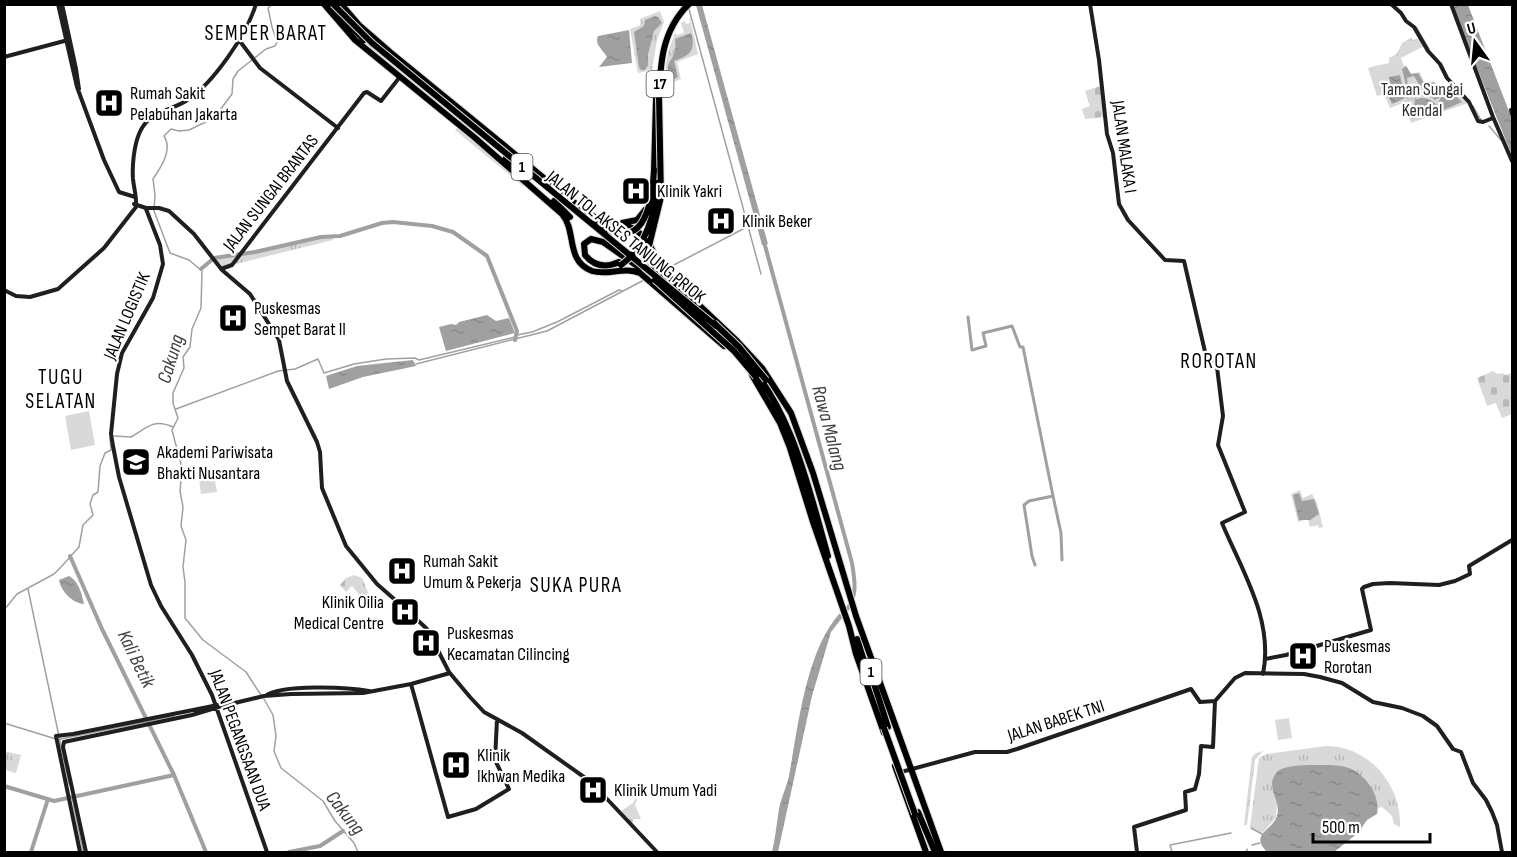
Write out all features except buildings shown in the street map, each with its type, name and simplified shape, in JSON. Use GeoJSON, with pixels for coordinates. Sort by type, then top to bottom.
{"type":"FeatureCollection","features":[{"type":"Feature","properties":{"kind":"highway"},"geometry":{"type":"LineString","coordinates":[[324,4],[351,38],[474,137],[565,217],[570,228],[573,252],[583,266],[601,272],[626,270],[640,273],[702,327],[716,328]]}},
{"type":"Feature","properties":{"kind":"highway","name":"JALAN TOL AKSES TANJUNG PRIOK"},"geometry":{"type":"LineString","coordinates":[[331,4],[363,39],[716,328]]}},
{"type":"Feature","properties":{"kind":"highway","name":"JALAN TOL AKSES TANJUNG PRIOK"},"geometry":{"type":"LineString","coordinates":[[331,4],[372,43],[716,328]]}},
{"type":"Feature","properties":{"kind":"highway"},"geometry":{"type":"LineString","coordinates":[[341,4],[369,33],[572,201],[602,221],[630,227],[643,235],[651,245],[663,271],[711,315],[716,328],[759,385]]}},
{"type":"Feature","properties":{"kind":"highway","name":"17"},"geometry":{"type":"LineString","coordinates":[[658,96],[657,67],[662,43],[672,19],[684,4]]}},
{"type":"Feature","properties":{"kind":"highway","name":"17"},"geometry":{"type":"LineString","coordinates":[[633,250],[644,236],[656,197],[661,58],[675,21],[689,4]]}},
{"type":"Feature","properties":{"kind":"highway"},"geometry":{"type":"LineString","coordinates":[[602,221],[622,223],[634,221],[644,211],[650,189],[658,96]]}},
{"type":"Feature","properties":{"kind":"highway"},"geometry":{"type":"LineString","coordinates":[[658,96],[661,197],[648,249],[650,261],[655,269],[711,315]]}},
{"type":"Feature","properties":{"kind":"highway"},"geometry":{"type":"LineString","coordinates":[[474,137],[481,133],[481,128]]}},
{"type":"Feature","properties":{"kind":"highway"},"geometry":{"type":"LineString","coordinates":[[482,145],[482,139],[490,135]]}},
{"type":"Feature","properties":{"kind":"highway"},"geometry":{"type":"LineString","coordinates":[[506,158],[567,213],[573,224],[576,250],[585,262],[597,268],[612,269],[625,262],[633,250]]}},
{"type":"Feature","properties":{"kind":"highway"},"geometry":{"type":"LineString","coordinates":[[556,195],[606,230],[626,234],[638,228],[646,218],[656,170]]}},
{"type":"Feature","properties":{"kind":"highway"},"geometry":{"type":"LineString","coordinates":[[656,170],[657,205],[645,244],[646,259],[654,270],[762,368],[790,413],[819,494],[844,579],[856,654],[897,774],[930,852]]}},
{"type":"Feature","properties":{"kind":"highway"},"geometry":{"type":"LineString","coordinates":[[633,250],[625,257],[622,259],[619,262],[606,266],[590,261],[583,250],[588,240],[597,239],[612,247],[621,254],[630,261],[640,268]]}},
{"type":"Feature","properties":{"kind":"highway"},"geometry":{"type":"LineString","coordinates":[[653,278],[734,351],[756,377],[780,423],[834,583],[881,682],[941,852]]}},
{"type":"Feature","properties":{"kind":"highway"},"geometry":{"type":"LineString","coordinates":[[702,327],[710,323],[711,315]]}},
{"type":"Feature","properties":{"kind":"highway","name":"1"},"geometry":{"type":"LineString","coordinates":[[716,328],[748,358],[766,380],[789,423],[823,523],[886,727],[930,852]]}},
{"type":"Feature","properties":{"kind":"highway","name":"1"},"geometry":{"type":"LineString","coordinates":[[716,328],[745,359],[764,383],[777,405],[795,450],[828,554],[852,619]]}},
{"type":"Feature","properties":{"kind":"highway"},"geometry":{"type":"LineString","coordinates":[[800,436],[823,523]]}},
{"type":"Feature","properties":{"kind":"highway"},"geometry":{"type":"LineString","coordinates":[[810,509],[828,554]]}},
{"type":"Feature","properties":{"kind":"highway"},"geometry":{"type":"LineString","coordinates":[[895,765],[898,769],[902,769],[906,766],[907,761]]}},
{"type":"Feature","properties":{"kind":"street"},"geometry":{"type":"LineString","coordinates":[[60,4],[79,88],[99,146],[119,191],[135,197]]}},
{"type":"Feature","properties":{"kind":"street"},"geometry":{"type":"LineString","coordinates":[[4,290],[16,296],[30,297],[58,289],[104,248],[125,223],[135,205],[133,177],[136,142],[144,125],[152,116],[185,102],[218,71],[239,40],[256,4]]}},
{"type":"Feature","properties":{"kind":"street","name":"JALAN MALAKA I"},"geometry":{"type":"LineString","coordinates":[[1090,4],[1106,126],[1113,150],[1119,204],[1124,215],[1165,260],[1184,261],[1206,356],[1213,358],[1216,367],[1223,416],[1218,446],[1245,513],[1222,523],[1257,606],[1266,638],[1265,659]]}},
{"type":"Feature","properties":{"kind":"street"},"geometry":{"type":"LineString","coordinates":[[1391,4],[1414,27],[1447,78],[1469,102],[1478,121],[1483,122],[1493,118]]}},
{"type":"Feature","properties":{"kind":"street"},"geometry":{"type":"LineString","coordinates":[[1451,4],[1493,118],[1512,161]]}},
{"type":"Feature","properties":{"kind":"street"},"geometry":{"type":"LineString","coordinates":[[4,57],[68,40]]}},
{"type":"Feature","properties":{"kind":"street"},"geometry":{"type":"LineString","coordinates":[[239,40],[260,68],[339,128],[364,93],[367,92],[381,101],[399,78]]}},
{"type":"Feature","properties":{"kind":"street","name":"JALAN SUNGAI BRANTAS"},"geometry":{"type":"LineString","coordinates":[[221,269],[232,265],[339,128]]}},
{"type":"Feature","properties":{"kind":"street"},"geometry":{"type":"LineString","coordinates":[[135,205],[169,211],[194,234],[221,269],[253,297],[279,340],[289,387],[320,450],[322,488],[345,545],[377,584],[427,629],[450,673],[481,710],[529,738],[591,782],[657,852]]}},
{"type":"Feature","properties":{"kind":"street","name":"JALAN LOGISTIK"},"geometry":{"type":"LineString","coordinates":[[111,436],[117,374],[122,353],[153,298],[163,264],[160,244],[145,208]]}},
{"type":"Feature","properties":{"kind":"street","name":"JALAN PEGANGSAAN DUA"},"geometry":{"type":"LineString","coordinates":[[111,436],[119,477],[151,585],[161,606],[192,655],[215,706],[267,852]]}},
{"type":"Feature","properties":{"kind":"street"},"geometry":{"type":"LineString","coordinates":[[1263,674],[1265,659],[1371,630],[1362,589],[1364,587],[1383,583],[1439,585],[1455,581],[1470,574],[1469,566],[1512,540]]}},
{"type":"Feature","properties":{"kind":"street"},"geometry":{"type":"LineString","coordinates":[[60,738],[262,697],[273,691],[355,688],[371,692],[450,673]]}},
{"type":"Feature","properties":{"kind":"street"},"geometry":{"type":"LineString","coordinates":[[1137,852],[1134,827],[1186,810],[1185,792],[1195,789],[1199,778],[1201,746],[1213,747],[1215,701],[1238,676],[1246,673],[1304,674],[1334,680],[1373,702],[1409,710],[1430,720],[1442,732],[1454,750],[1461,752],[1475,787],[1492,812],[1502,852]]}},
{"type":"Feature","properties":{"kind":"street"},"geometry":{"type":"LineString","coordinates":[[411,684],[448,817],[476,809],[509,789],[495,760],[497,719]]}},
{"type":"Feature","properties":{"kind":"street","name":"JALAN BABEK TNI"},"geometry":{"type":"LineString","coordinates":[[897,774],[975,752],[1012,751],[1186,690],[1192,689],[1200,702],[1215,701]]}},
{"type":"Feature","properties":{"kind":"street"},"geometry":{"type":"LineString","coordinates":[[60,738],[147,724],[215,706]]}},
{"type":"Feature","properties":{"kind":"street"},"geometry":{"type":"LineString","coordinates":[[60,738],[80,852]]}},
{"type":"Feature","properties":{"kind":"street"},"geometry":{"type":"LineString","coordinates":[[60,738],[71,797],[86,852]]}},
{"type":"Feature","properties":{"kind":"green space"},"geometry":{"type":"Polygon","coordinates":[[[660,11],[664,22],[657,40],[652,70],[638,73],[630,29],[641,25],[640,19],[660,11]]]}},
{"type":"Feature","properties":{"kind":"green space"},"geometry":{"type":"Polygon","coordinates":[[[689,18],[698,54],[677,62],[681,79],[668,84],[666,65],[671,45],[675,33],[677,35],[684,33],[681,23],[685,21],[686,24],[690,23],[689,18]]]}},
{"type":"Feature","properties":{"kind":"green space"},"geometry":{"type":"Polygon","coordinates":[[[350,28],[479,136],[474,137],[527,183],[523,186],[455,130],[459,126],[355,40],[350,28]]]}},
{"type":"Feature","properties":{"kind":"green space","name":"Taman Sungai Kendal"},"geometry":{"type":"Polygon","coordinates":[[[1411,38],[1413,40],[1421,38],[1424,46],[1401,58],[1411,74],[1420,72],[1423,81],[1435,82],[1441,94],[1459,92],[1468,103],[1411,123],[1403,103],[1390,108],[1384,94],[1377,96],[1368,68],[1389,63],[1389,58],[1397,54],[1402,43],[1411,38]]]}},
{"type":"Feature","properties":{"kind":"green space"},"geometry":{"type":"Polygon","coordinates":[[[1392,63],[1394,74],[1373,78],[1371,67],[1392,63]]]}},
{"type":"Feature","properties":{"kind":"green space"},"geometry":{"type":"Polygon","coordinates":[[[1100,86],[1104,117],[1085,119],[1082,109],[1090,106],[1085,91],[1100,86]]]}},
{"type":"Feature","properties":{"kind":"green space"},"geometry":{"type":"Polygon","coordinates":[[[317,236],[331,237],[333,240],[223,267],[216,260],[317,236]]]}},
{"type":"Feature","properties":{"kind":"green space"},"geometry":{"type":"Polygon","coordinates":[[[1493,371],[1506,375],[1512,373],[1512,414],[1502,418],[1496,403],[1487,406],[1477,378],[1493,371]]]}},
{"type":"Feature","properties":{"kind":"green space"},"geometry":{"type":"Polygon","coordinates":[[[89,411],[95,445],[71,450],[65,416],[89,411]]]}},
{"type":"Feature","properties":{"kind":"green space"},"geometry":{"type":"Polygon","coordinates":[[[214,476],[217,492],[201,494],[199,479],[214,476]]]}},
{"type":"Feature","properties":{"kind":"green space"},"geometry":{"type":"Polygon","coordinates":[[[1300,490],[1303,498],[1312,494],[1317,503],[1323,527],[1319,528],[1318,525],[1310,527],[1308,519],[1298,522],[1291,494],[1300,490]]]}},
{"type":"Feature","properties":{"kind":"green space"},"geometry":{"type":"Polygon","coordinates":[[[354,575],[362,578],[370,597],[364,600],[352,586],[346,592],[340,585],[346,578],[354,575]]]}},
{"type":"Feature","properties":{"kind":"green space"},"geometry":{"type":"Polygon","coordinates":[[[1289,718],[1292,738],[1278,740],[1275,720],[1289,718]]]}},
{"type":"Feature","properties":{"kind":"green space"},"geometry":{"type":"Polygon","coordinates":[[[1326,746],[1356,753],[1380,771],[1395,797],[1400,827],[1394,824],[1392,816],[1382,807],[1378,808],[1374,794],[1360,776],[1346,769],[1323,765],[1288,767],[1279,771],[1276,818],[1262,833],[1250,827],[1259,758],[1266,754],[1326,746]]]}},
{"type":"Feature","properties":{"kind":"green space"},"geometry":{"type":"Polygon","coordinates":[[[4,751],[21,755],[16,773],[5,770],[4,751]]]}},
{"type":"Feature","properties":{"kind":"green space"},"geometry":{"type":"Polygon","coordinates":[[[1263,751],[1255,760],[1247,825],[1244,825],[1252,757],[1263,751]]]}},
{"type":"Feature","properties":{"kind":"green space"},"geometry":{"type":"Polygon","coordinates":[[[636,797],[635,805],[641,819],[634,819],[632,823],[621,811],[633,803],[636,797]]]}},
{"type":"Feature","properties":{"kind":"water"},"geometry":{"type":"Polygon","coordinates":[[[696,5],[702,5],[768,244],[762,245],[696,5]]]}},
{"type":"Feature","properties":{"kind":"water"},"geometry":{"type":"Polygon","coordinates":[[[1452,5],[1468,5],[1512,119],[1512,156],[1452,5]]]}},
{"type":"Feature","properties":{"kind":"water"},"geometry":{"type":"Polygon","coordinates":[[[655,16],[662,23],[654,31],[648,54],[648,65],[645,70],[641,70],[634,32],[644,26],[645,20],[655,16]]]}},
{"type":"Feature","properties":{"kind":"water"},"geometry":{"type":"Polygon","coordinates":[[[629,30],[632,63],[599,67],[607,57],[598,44],[598,36],[629,30]]]}},
{"type":"Feature","properties":{"kind":"water"},"geometry":{"type":"Polygon","coordinates":[[[691,33],[692,48],[684,57],[674,61],[678,77],[672,80],[668,66],[674,54],[675,39],[691,33]]]}},
{"type":"Feature","properties":{"kind":"water"},"geometry":{"type":"Polygon","coordinates":[[[1406,66],[1411,74],[1418,73],[1423,81],[1434,83],[1440,95],[1451,91],[1452,95],[1462,102],[1441,111],[1412,119],[1407,108],[1408,104],[1413,116],[1417,117],[1430,113],[1430,106],[1428,103],[1424,111],[1418,112],[1414,105],[1415,100],[1425,98],[1437,105],[1441,97],[1435,100],[1427,94],[1426,90],[1431,85],[1423,91],[1414,76],[1407,78],[1411,93],[1408,93],[1402,69],[1406,66]]]}},
{"type":"Feature","properties":{"kind":"water"},"geometry":{"type":"Polygon","coordinates":[[[1400,75],[1405,98],[1392,104],[1387,93],[1392,92],[1389,77],[1400,75]]]}},
{"type":"Feature","properties":{"kind":"water"},"geometry":{"type":"Polygon","coordinates":[[[487,315],[496,321],[509,318],[515,333],[446,351],[439,327],[456,325],[459,322],[487,315]]]}},
{"type":"Feature","properties":{"kind":"water"},"geometry":{"type":"Polygon","coordinates":[[[413,360],[416,366],[363,377],[329,389],[326,376],[357,366],[413,360]]]}},
{"type":"Feature","properties":{"kind":"water"},"geometry":{"type":"Polygon","coordinates":[[[1299,493],[1302,501],[1314,499],[1319,514],[1310,520],[1299,520],[1293,495],[1299,493]]]}},
{"type":"Feature","properties":{"kind":"water"},"geometry":{"type":"Polygon","coordinates":[[[69,576],[77,584],[84,604],[71,599],[62,588],[59,580],[69,576]]]}},
{"type":"Feature","properties":{"kind":"water"},"geometry":{"type":"Polygon","coordinates":[[[840,613],[842,618],[831,632],[812,696],[778,852],[772,852],[811,668],[828,629],[840,613]]]}},
{"type":"Feature","properties":{"kind":"water"},"geometry":{"type":"Polygon","coordinates":[[[1300,765],[1337,765],[1355,771],[1371,787],[1377,800],[1377,814],[1367,820],[1358,833],[1334,852],[1266,851],[1260,840],[1277,816],[1278,810],[1272,782],[1278,771],[1300,765]]]}},
{"type":"Feature","properties":{"kind":"waterway","name":"Cakung"},"geometry":{"type":"LineString","coordinates":[[261,695],[246,672],[203,640],[185,618],[183,567],[186,540],[181,526],[182,468],[172,430],[178,418],[173,403],[173,393],[184,368],[183,357],[190,347],[192,329],[201,308],[202,271],[189,260],[170,253],[154,211],[153,179],[167,153],[164,136],[171,129],[189,130],[214,118],[232,94],[233,79],[238,71],[266,49],[275,46],[277,42],[268,8],[273,4]]}},
{"type":"Feature","properties":{"kind":"waterway"},"geometry":{"type":"LineString","coordinates":[[689,9],[761,274]]}},
{"type":"Feature","properties":{"kind":"waterway"},"geometry":{"type":"LineString","coordinates":[[1416,27],[1429,49]]}},
{"type":"Feature","properties":{"kind":"waterway"},"geometry":{"type":"LineString","coordinates":[[1473,106],[1481,120]]}},
{"type":"Feature","properties":{"kind":"waterway"},"geometry":{"type":"LineString","coordinates":[[1489,126],[1501,140]]}},
{"type":"Feature","properties":{"kind":"waterway"},"geometry":{"type":"LineString","coordinates":[[201,269],[214,258],[255,252],[321,237],[340,236],[382,223],[432,226],[453,232],[487,256],[517,331],[515,340]]}},
{"type":"Feature","properties":{"kind":"waterway"},"geometry":{"type":"LineString","coordinates":[[666,269],[747,227]]}},
{"type":"Feature","properties":{"kind":"waterway","name":"Rawa Malang"},"geometry":{"type":"LineString","coordinates":[[764,242],[852,563],[854,595],[845,612]]}},
{"type":"Feature","properties":{"kind":"waterway"},"geometry":{"type":"LineString","coordinates":[[416,364],[547,331],[644,280]]}},
{"type":"Feature","properties":{"kind":"waterway"},"geometry":{"type":"LineString","coordinates":[[517,335],[557,322],[619,290],[622,291]]}},
{"type":"Feature","properties":{"kind":"waterway"},"geometry":{"type":"LineString","coordinates":[[968,317],[972,350],[986,346],[983,333],[1012,326],[1020,347],[1023,347],[1053,496],[1029,501],[1024,505],[1035,565]]}},
{"type":"Feature","properties":{"kind":"waterway"},"geometry":{"type":"LineString","coordinates":[[176,409],[278,371],[295,369],[318,359],[324,373],[354,364],[386,359],[415,358],[419,360],[515,337]]}},
{"type":"Feature","properties":{"kind":"waterway"},"geometry":{"type":"LineString","coordinates":[[114,436],[131,437],[155,424],[166,424],[173,427]]}},
{"type":"Feature","properties":{"kind":"waterway"},"geometry":{"type":"LineString","coordinates":[[4,610],[17,594],[54,574],[79,547],[83,525],[93,515],[90,504],[93,495],[98,492],[100,466],[105,453],[111,450],[110,438]]}},
{"type":"Feature","properties":{"kind":"waterway"},"geometry":{"type":"LineString","coordinates":[[1053,496],[1061,533],[1062,560]]}},
{"type":"Feature","properties":{"kind":"waterway","name":"Kali Betik"},"geometry":{"type":"LineString","coordinates":[[70,556],[102,629],[174,775],[206,852]]}},
{"type":"Feature","properties":{"kind":"waterway"},"geometry":{"type":"LineString","coordinates":[[28,589],[69,784]]}},
{"type":"Feature","properties":{"kind":"waterway","name":"Cakung"},"geometry":{"type":"LineString","coordinates":[[264,699],[273,715],[276,736],[274,751],[281,768],[323,801],[358,852]]}},
{"type":"Feature","properties":{"kind":"waterway"},"geometry":{"type":"LineString","coordinates":[[61,739],[174,716]]}},
{"type":"Feature","properties":{"kind":"waterway"},"geometry":{"type":"LineString","coordinates":[[4,723],[56,739]]}},
{"type":"Feature","properties":{"kind":"waterway","name":"Kali Betik"},"geometry":{"type":"LineString","coordinates":[[4,786],[54,801],[174,775]]}},
{"type":"Feature","properties":{"kind":"waterway"},"geometry":{"type":"LineString","coordinates":[[72,797],[83,852]]}},
{"type":"Feature","properties":{"kind":"waterway"},"geometry":{"type":"LineString","coordinates":[[31,852],[48,799]]}},
{"type":"Feature","properties":{"kind":"waterway"},"geometry":{"type":"LineString","coordinates":[[1251,828],[1262,834]]}},
{"type":"Feature","properties":{"kind":"waterway"},"geometry":{"type":"LineString","coordinates":[[289,852],[320,846],[343,831]]}},
{"type":"Feature","properties":{"kind":"waterway"},"geometry":{"type":"LineString","coordinates":[[1172,852],[1170,845],[1231,833]]}},
{"type":"Feature","properties":{"kind":"waterway"},"geometry":{"type":"LineString","coordinates":[[1252,845],[1260,843]]}},
{"type":"Feature","properties":{"kind":"place","name":"Rumah Sakit Pelabuhan Jakarta"},"geometry":{"type":"Point","coordinates":[109,103]}},
{"type":"Feature","properties":{"kind":"place","name":"Klinik Yakri"},"geometry":{"type":"Point","coordinates":[636,191]}},
{"type":"Feature","properties":{"kind":"place","name":"Klinik Beker"},"geometry":{"type":"Point","coordinates":[721,221]}},
{"type":"Feature","properties":{"kind":"place","name":"Puskesmas Sempet Barat II"},"geometry":{"type":"Point","coordinates":[233,318]}},
{"type":"Feature","properties":{"kind":"place","name":"Akademi Pariwisata Bhakti Nusantara"},"geometry":{"type":"Point","coordinates":[136,462]}},
{"type":"Feature","properties":{"kind":"place","name":"Rumah Sakit Umum & Pekerja"},"geometry":{"type":"Point","coordinates":[402,571]}},
{"type":"Feature","properties":{"kind":"place","name":"Klinik Oilia Medical Centre"},"geometry":{"type":"Point","coordinates":[405,612]}},
{"type":"Feature","properties":{"kind":"place","name":"Puskesmas Kecamatan Cilincing"},"geometry":{"type":"Point","coordinates":[426,643]}},
{"type":"Feature","properties":{"kind":"place","name":"Puskesmas Rorotan"},"geometry":{"type":"Point","coordinates":[1303,656]}},
{"type":"Feature","properties":{"kind":"place","name":"Klinik Ikhwan Medika"},"geometry":{"type":"Point","coordinates":[456,765]}},
{"type":"Feature","properties":{"kind":"place","name":"Klinik Umum Yadi"},"geometry":{"type":"Point","coordinates":[593,790]}},
{"type":"Feature","properties":{"kind":"district","name":"SEMPER BARAT"},"geometry":{"type":"Point","coordinates":[266,33]}},
{"type":"Feature","properties":{"kind":"district","name":"ROROTAN"},"geometry":{"type":"Point","coordinates":[1219,361]}},
{"type":"Feature","properties":{"kind":"district","name":"TUGU SELATAN"},"geometry":{"type":"Point","coordinates":[61,389]}},
{"type":"Feature","properties":{"kind":"district","name":"SUKA PURA"},"geometry":{"type":"Point","coordinates":[576,585]}}]}
